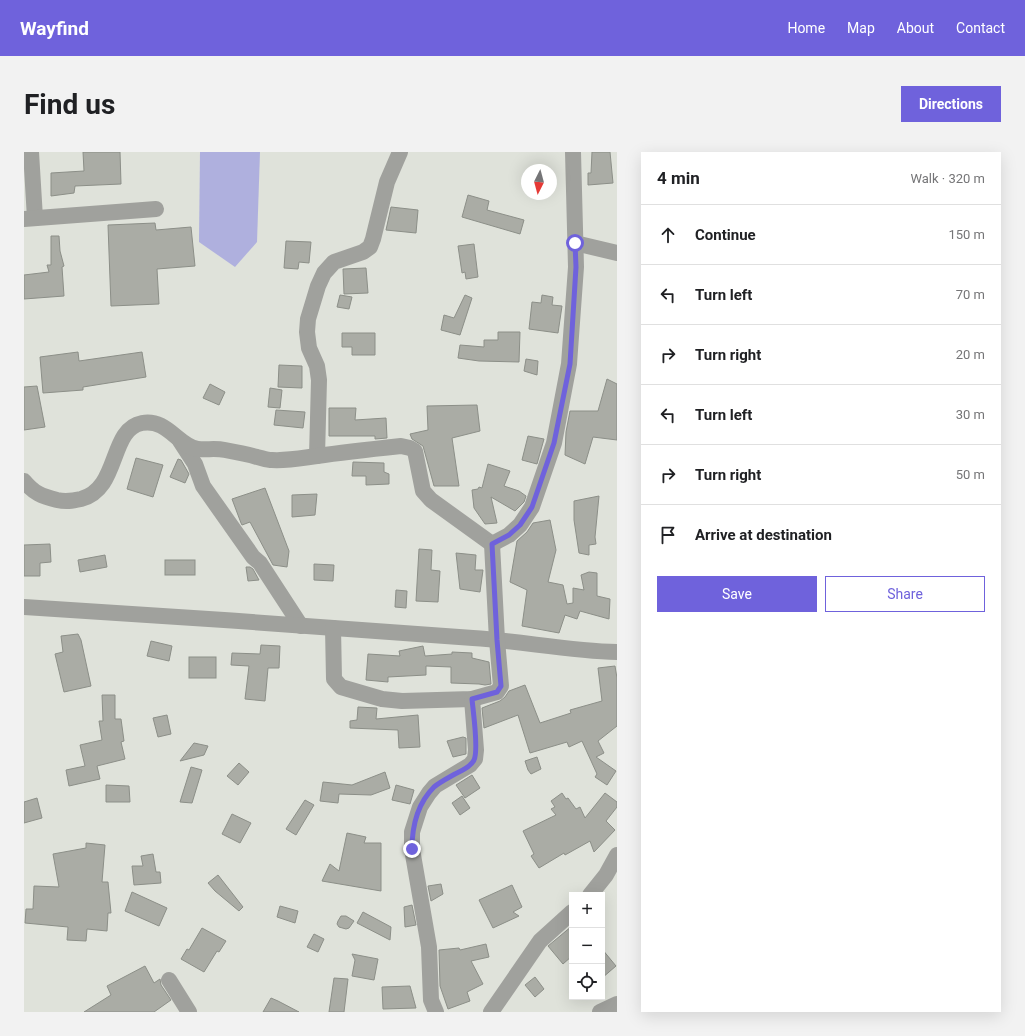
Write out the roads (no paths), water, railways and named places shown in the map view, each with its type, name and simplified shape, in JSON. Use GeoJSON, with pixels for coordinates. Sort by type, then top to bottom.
{"type":"FeatureCollection","features":[{"type":"Feature","properties":{"kind":"street"},"geometry":{"type":"LineString","coordinates":[[31,152],[30,219],[156,208]]}},
{"type":"Feature","properties":{"kind":"street"},"geometry":{"type":"LineString","coordinates":[[317,456],[319,380],[317,366],[309,348],[307,332],[308,319],[318,286],[324,273],[334,262],[370,248],[387,182],[400,152]]}},
{"type":"Feature","properties":{"kind":"street"},"geometry":{"type":"LineString","coordinates":[[492,544],[509,535],[520,525],[532,507],[554,443],[570,364],[576,267],[573,152]]}},
{"type":"Feature","properties":{"kind":"street"},"geometry":{"type":"LineString","coordinates":[[575,243],[617,253]]}},
{"type":"Feature","properties":{"kind":"street"},"geometry":{"type":"LineString","coordinates":[[24,481],[32,490],[47,497],[68,502],[87,498],[98,489],[109,474],[122,438],[129,429],[142,423],[156,424],[166,428],[190,446],[197,449],[212,448],[271,460],[401,446],[415,451],[424,491],[431,500],[492,544]]}},
{"type":"Feature","properties":{"kind":"street"},"geometry":{"type":"LineString","coordinates":[[177,436],[195,464],[203,486],[253,557],[260,563],[301,626]]}},
{"type":"Feature","properties":{"kind":"street"},"geometry":{"type":"LineString","coordinates":[[333,628],[334,679],[341,687],[382,699],[402,701],[472,699],[497,692],[501,686],[492,544]]}},
{"type":"Feature","properties":{"kind":"street"},"geometry":{"type":"LineString","coordinates":[[24,607],[150,614],[497,640],[594,652],[617,652]]}},
{"type":"Feature","properties":{"kind":"street"},"geometry":{"type":"LineString","coordinates":[[436,1012],[431,1000],[429,947],[412,849],[412,832],[420,807],[435,786],[470,765],[475,760],[476,750],[472,699]]}},
{"type":"Feature","properties":{"kind":"street"},"geometry":{"type":"LineString","coordinates":[[592,892],[606,875],[617,856]]}},
{"type":"Feature","properties":{"kind":"street"},"geometry":{"type":"LineString","coordinates":[[491,1012],[540,941],[569,915]]}},
{"type":"Feature","properties":{"kind":"street"},"geometry":{"type":"LineString","coordinates":[[169,980],[189,1012]]}},
{"type":"Feature","properties":{"kind":"street"},"geometry":{"type":"LineString","coordinates":[[600,1012],[617,1004]]}}]}
